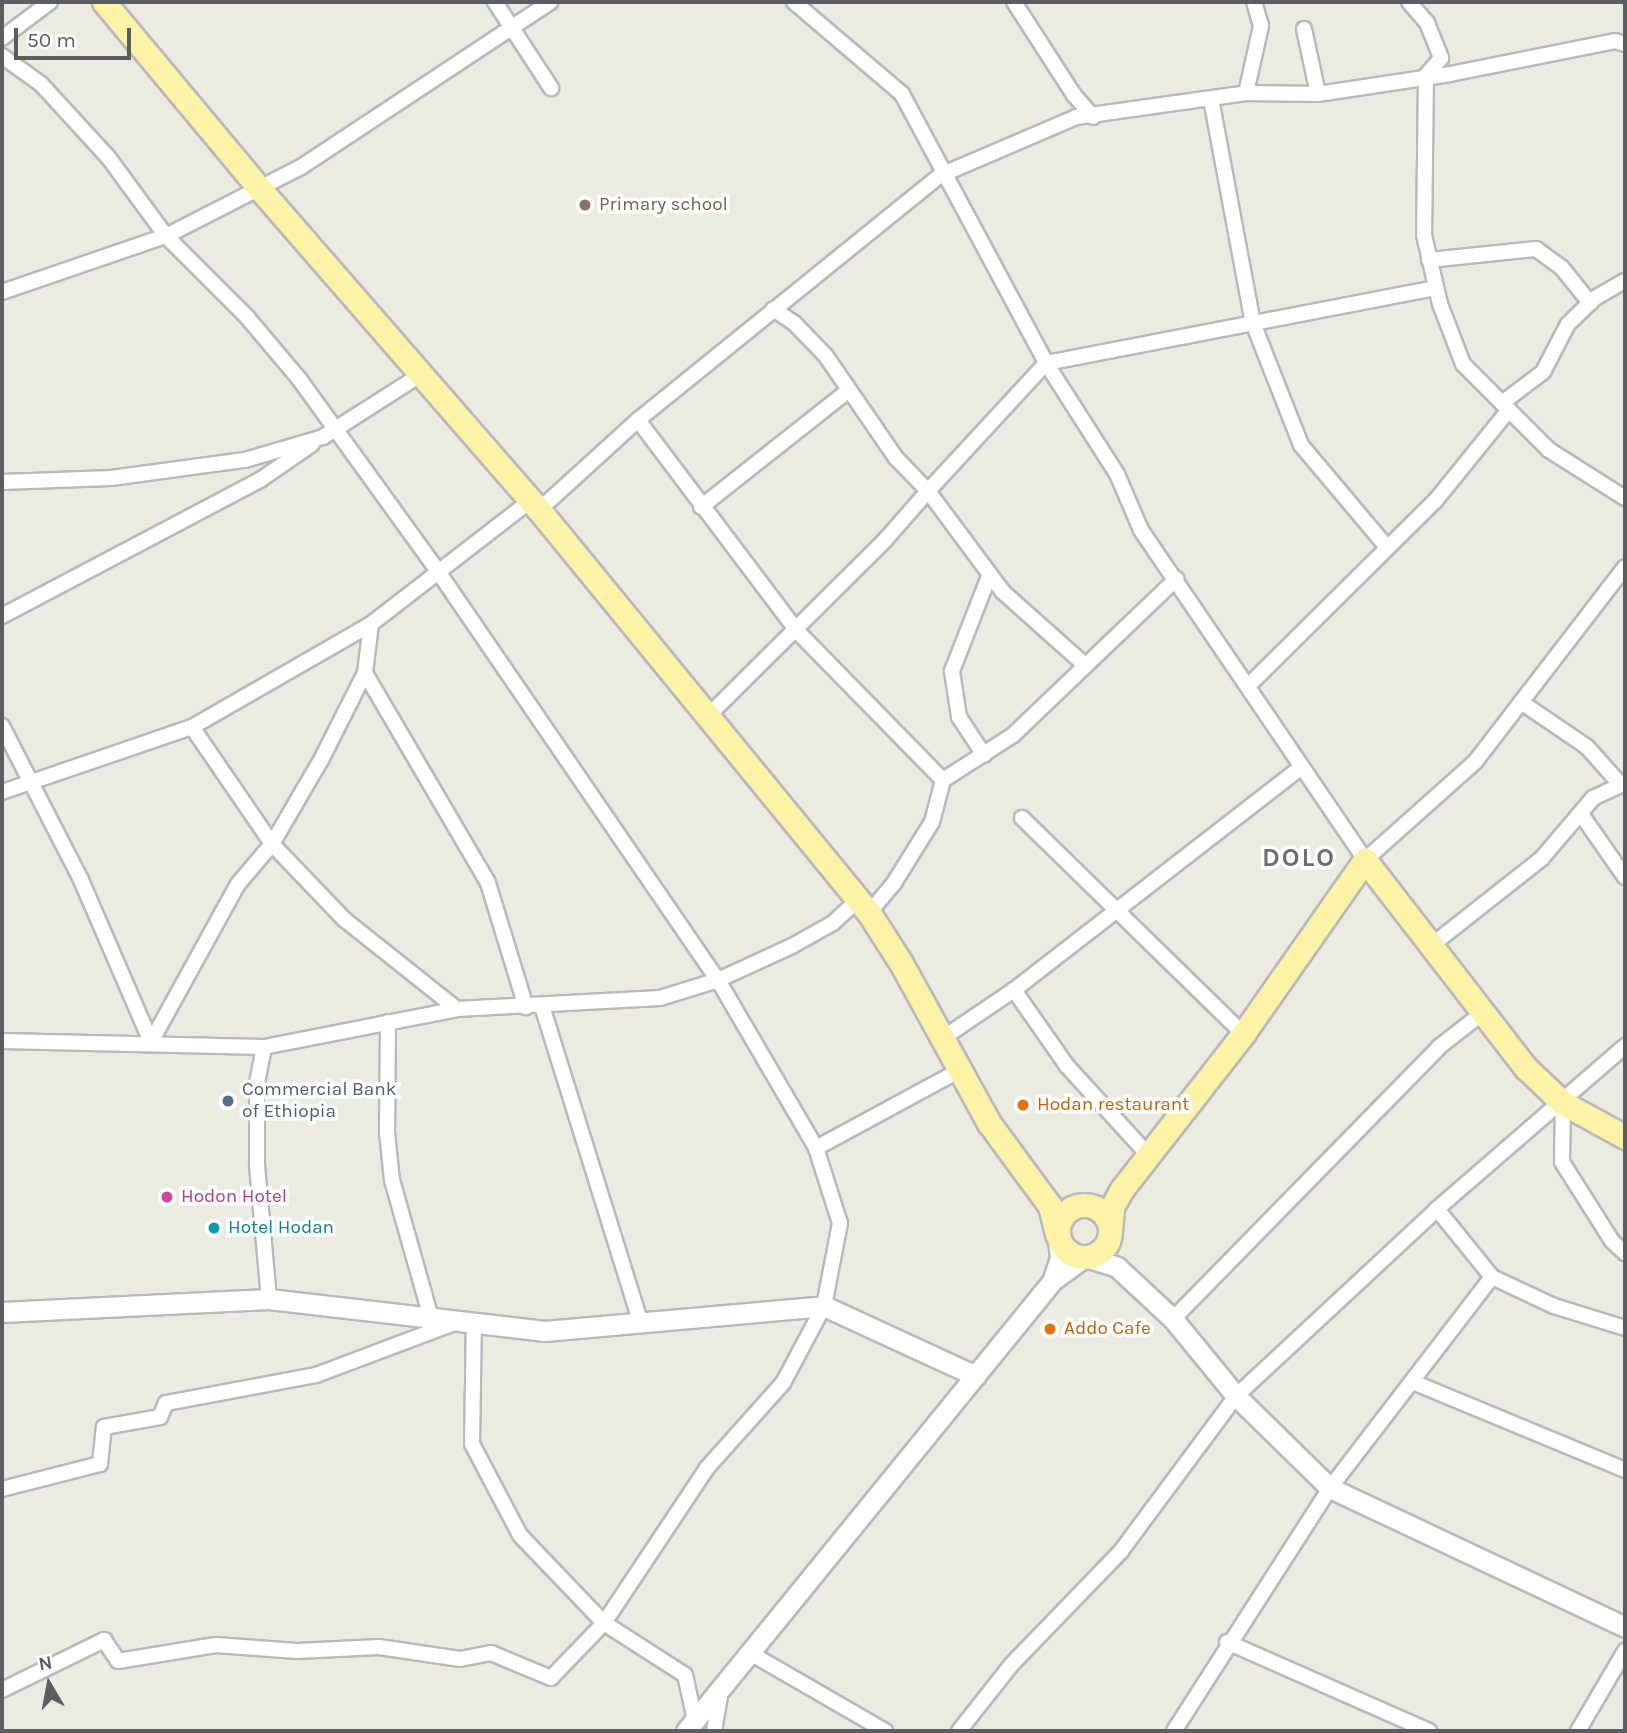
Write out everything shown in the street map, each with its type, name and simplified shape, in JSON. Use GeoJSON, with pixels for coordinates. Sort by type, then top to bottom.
{"type":"FeatureCollection","features":[{"type":"Feature","properties":{"kind":"main road"},"geometry":{"type":"LineString","coordinates":[[104,2],[419,375],[535,505],[710,714],[863,906],[943,1038],[989,1123],[1033,1177],[1051,1206],[1057,1234],[1064,1248],[1085,1257],[1099,1252],[1110,1232],[1112,1207],[1122,1189],[1150,1157],[1243,1034],[1366,860],[1485,1011],[1526,1068],[1563,1103],[1625,1137]]}},
{"type":"Feature","properties":{"kind":"main road"},"geometry":{"type":"LineString","coordinates":[[1033,1177],[1056,1195],[1085,1204],[1106,1216],[1110,1232]]}},
{"type":"Feature","properties":{"kind":"main road"},"geometry":{"type":"LineString","coordinates":[[1057,1234],[1061,1216],[1122,1189]]}},
{"type":"Feature","properties":{"kind":"street"},"geometry":{"type":"LineString","coordinates":[[2,38],[50,2]]}},
{"type":"Feature","properties":{"kind":"street"},"geometry":{"type":"LineString","coordinates":[[495,2],[514,26],[551,88]]}},
{"type":"Feature","properties":{"kind":"street"},"geometry":{"type":"LineString","coordinates":[[2,292],[166,236],[301,167],[550,2]]}},
{"type":"Feature","properties":{"kind":"street"},"geometry":{"type":"LineString","coordinates":[[794,2],[902,94],[941,175],[1046,363],[1117,474],[1142,530],[1366,860],[1475,762],[1625,567]]}},
{"type":"Feature","properties":{"kind":"street"},"geometry":{"type":"LineString","coordinates":[[1014,2],[1074,95],[1093,117]]}},
{"type":"Feature","properties":{"kind":"street"},"geometry":{"type":"LineString","coordinates":[[1246,93],[1261,26],[1254,2]]}},
{"type":"Feature","properties":{"kind":"street"},"geometry":{"type":"LineString","coordinates":[[1409,2],[1427,23],[1441,58],[1426,76],[1422,180],[1429,260],[1436,288],[1463,363],[1549,450],[1625,498]]}},
{"type":"Feature","properties":{"kind":"street"},"geometry":{"type":"LineString","coordinates":[[1304,29],[1318,94]]}},
{"type":"Feature","properties":{"kind":"street"},"geometry":{"type":"LineString","coordinates":[[2,792],[192,727],[372,624],[437,570],[535,505],[941,175],[1076,117],[1093,117],[1246,93],[1318,94],[1622,38]]}},
{"type":"Feature","properties":{"kind":"street"},"geometry":{"type":"LineString","coordinates":[[2,56],[41,84],[108,157],[166,236],[247,317],[329,433],[437,570],[718,980],[816,1148],[840,1223],[824,1306],[783,1383],[707,1468],[604,1623],[551,1678],[491,1653],[460,1659],[379,1647],[297,1651],[216,1645],[118,1661],[104,1640],[2,1690]]}},
{"type":"Feature","properties":{"kind":"street"},"geometry":{"type":"LineString","coordinates":[[1211,99],[1253,323],[1301,445],[1387,547]]}},
{"type":"Feature","properties":{"kind":"street"},"geometry":{"type":"LineString","coordinates":[[1429,260],[1536,249],[1562,268],[1590,303]]}},
{"type":"Feature","properties":{"kind":"street"},"geometry":{"type":"LineString","coordinates":[[1248,686],[1436,500],[1505,406],[1543,372],[1568,324],[1590,303],[1625,281]]}},
{"type":"Feature","properties":{"kind":"street"},"geometry":{"type":"LineString","coordinates":[[710,714],[796,630],[1046,363],[1436,288]]}},
{"type":"Feature","properties":{"kind":"street"},"geometry":{"type":"LineString","coordinates":[[773,309],[794,323],[826,356],[896,458],[928,491],[989,576],[1085,665]]}},
{"type":"Feature","properties":{"kind":"street"},"geometry":{"type":"LineString","coordinates":[[2,617],[260,480],[419,375]]}},
{"type":"Feature","properties":{"kind":"street"},"geometry":{"type":"LineString","coordinates":[[701,507],[848,391]]}},
{"type":"Feature","properties":{"kind":"street"},"geometry":{"type":"LineString","coordinates":[[638,420],[796,630],[943,780]]}},
{"type":"Feature","properties":{"kind":"street"},"geometry":{"type":"LineString","coordinates":[[2,482],[111,478],[245,460],[329,433]]}},
{"type":"Feature","properties":{"kind":"street"},"geometry":{"type":"LineString","coordinates":[[984,755],[959,717],[952,671],[989,576]]}},
{"type":"Feature","properties":{"kind":"street"},"geometry":{"type":"LineString","coordinates":[[2,1041],[152,1042],[264,1047],[457,1009],[660,998],[718,980],[834,923],[894,883],[932,822],[943,780],[1013,735],[1176,579]]}},
{"type":"Feature","properties":{"kind":"street"},"geometry":{"type":"LineString","coordinates":[[152,1042],[238,884],[272,844],[365,673],[372,624]]}},
{"type":"Feature","properties":{"kind":"street"},"geometry":{"type":"LineString","coordinates":[[365,673],[448,808],[488,883],[526,1007]]}},
{"type":"Feature","properties":{"kind":"street"},"geometry":{"type":"LineString","coordinates":[[1432,945],[1542,858],[1593,799],[1623,784],[1587,747],[1521,702]]}},
{"type":"Feature","properties":{"kind":"street"},"geometry":{"type":"LineString","coordinates":[[2,726],[81,880],[152,1042]]}},
{"type":"Feature","properties":{"kind":"street"},"geometry":{"type":"LineString","coordinates":[[192,727],[272,844],[345,920],[457,1009]]}},
{"type":"Feature","properties":{"kind":"street"},"geometry":{"type":"LineString","coordinates":[[943,1038],[1014,990],[1302,766]]}},
{"type":"Feature","properties":{"kind":"street"},"geometry":{"type":"LineString","coordinates":[[1581,814],[1625,877]]}},
{"type":"Feature","properties":{"kind":"street"},"geometry":{"type":"LineString","coordinates":[[1021,818],[1102,899],[1119,910],[1179,976],[1243,1034]]}},
{"type":"Feature","properties":{"kind":"street"},"geometry":{"type":"LineString","coordinates":[[1014,990],[1067,1066],[1150,1157]]}},
{"type":"Feature","properties":{"kind":"street"},"geometry":{"type":"LineString","coordinates":[[542,1006],[641,1322]]}},
{"type":"Feature","properties":{"kind":"street"},"geometry":{"type":"LineString","coordinates":[[1173,1319],[1439,1047],[1485,1011]]}},
{"type":"Feature","properties":{"kind":"street"},"geometry":{"type":"LineString","coordinates":[[388,1022],[387,1132],[392,1180],[431,1318]]}},
{"type":"Feature","properties":{"kind":"street"},"geometry":{"type":"LineString","coordinates":[[959,1731],[1012,1664],[1121,1551],[1236,1396],[1437,1209],[1563,1103],[1625,1046]]}},
{"type":"Feature","properties":{"kind":"street"},"geometry":{"type":"LineString","coordinates":[[264,1047],[257,1084],[257,1165],[269,1299]]}},
{"type":"Feature","properties":{"kind":"street"},"geometry":{"type":"LineString","coordinates":[[816,1148],[960,1070]]}},
{"type":"Feature","properties":{"kind":"street"},"geometry":{"type":"LineString","coordinates":[[1563,1103],[1562,1162],[1612,1241],[1625,1253]]}},
{"type":"Feature","properties":{"kind":"street"},"geometry":{"type":"LineString","coordinates":[[1437,1209],[1492,1277],[1554,1306],[1625,1328]]}},
{"type":"Feature","properties":{"kind":"street"},"geometry":{"type":"LineString","coordinates":[[1110,1232],[1110,1255],[1117,1267],[1173,1319],[1236,1396],[1329,1488],[1625,1627]]}},
{"type":"Feature","properties":{"kind":"street"},"geometry":{"type":"LineString","coordinates":[[1053,1280],[1060,1257],[1057,1234]]}},
{"type":"Feature","properties":{"kind":"street"},"geometry":{"type":"LineString","coordinates":[[691,1726],[1053,1280],[1085,1257],[1117,1267]]}},
{"type":"Feature","properties":{"kind":"street"},"geometry":{"type":"LineString","coordinates":[[1174,1731],[1227,1642],[1329,1488],[1415,1383],[1492,1277]]}},
{"type":"Feature","properties":{"kind":"street"},"geometry":{"type":"LineString","coordinates":[[2,1312],[269,1299],[545,1331],[824,1306],[976,1376]]}},
{"type":"Feature","properties":{"kind":"street"},"geometry":{"type":"LineString","coordinates":[[467,1322],[472,1444],[520,1535],[604,1623],[684,1675],[691,1726]]}},
{"type":"Feature","properties":{"kind":"street"},"geometry":{"type":"LineString","coordinates":[[2,1489],[100,1464],[104,1427],[160,1417],[166,1403],[316,1375],[467,1322]]}},
{"type":"Feature","properties":{"kind":"street"},"geometry":{"type":"LineString","coordinates":[[1415,1383],[1625,1470]]}},
{"type":"Feature","properties":{"kind":"street"},"geometry":{"type":"LineString","coordinates":[[1227,1642],[1429,1731]]}},
{"type":"Feature","properties":{"kind":"street"},"geometry":{"type":"LineString","coordinates":[[1578,1731],[1625,1651]]}},
{"type":"Feature","properties":{"kind":"street"},"geometry":{"type":"LineString","coordinates":[[750,1653],[875,1729]]}},
{"type":"Feature","properties":{"kind":"street"},"geometry":{"type":"LineString","coordinates":[[714,1731],[721,1688]]}},
{"type":"Feature","properties":{"kind":"place","name":"Primary school"},"geometry":{"type":"Point","coordinates":[585,205]}},
{"type":"Feature","properties":{"kind":"place","name":"Commercial Bank of Ethiopia"},"geometry":{"type":"Point","coordinates":[228,1101]}},
{"type":"Feature","properties":{"kind":"place","name":"Hodan restaurant"},"geometry":{"type":"Point","coordinates":[1023,1105]}},
{"type":"Feature","properties":{"kind":"place","name":"Hodon Hotel"},"geometry":{"type":"Point","coordinates":[167,1197]}},
{"type":"Feature","properties":{"kind":"place","name":"Hotel Hodan"},"geometry":{"type":"Point","coordinates":[214,1228]}},
{"type":"Feature","properties":{"kind":"place","name":"Addo Cafe"},"geometry":{"type":"Point","coordinates":[1050,1329]}},
{"type":"Feature","properties":{"kind":"district","name":"DOLO"},"geometry":{"type":"Point","coordinates":[1299,858]}}]}
